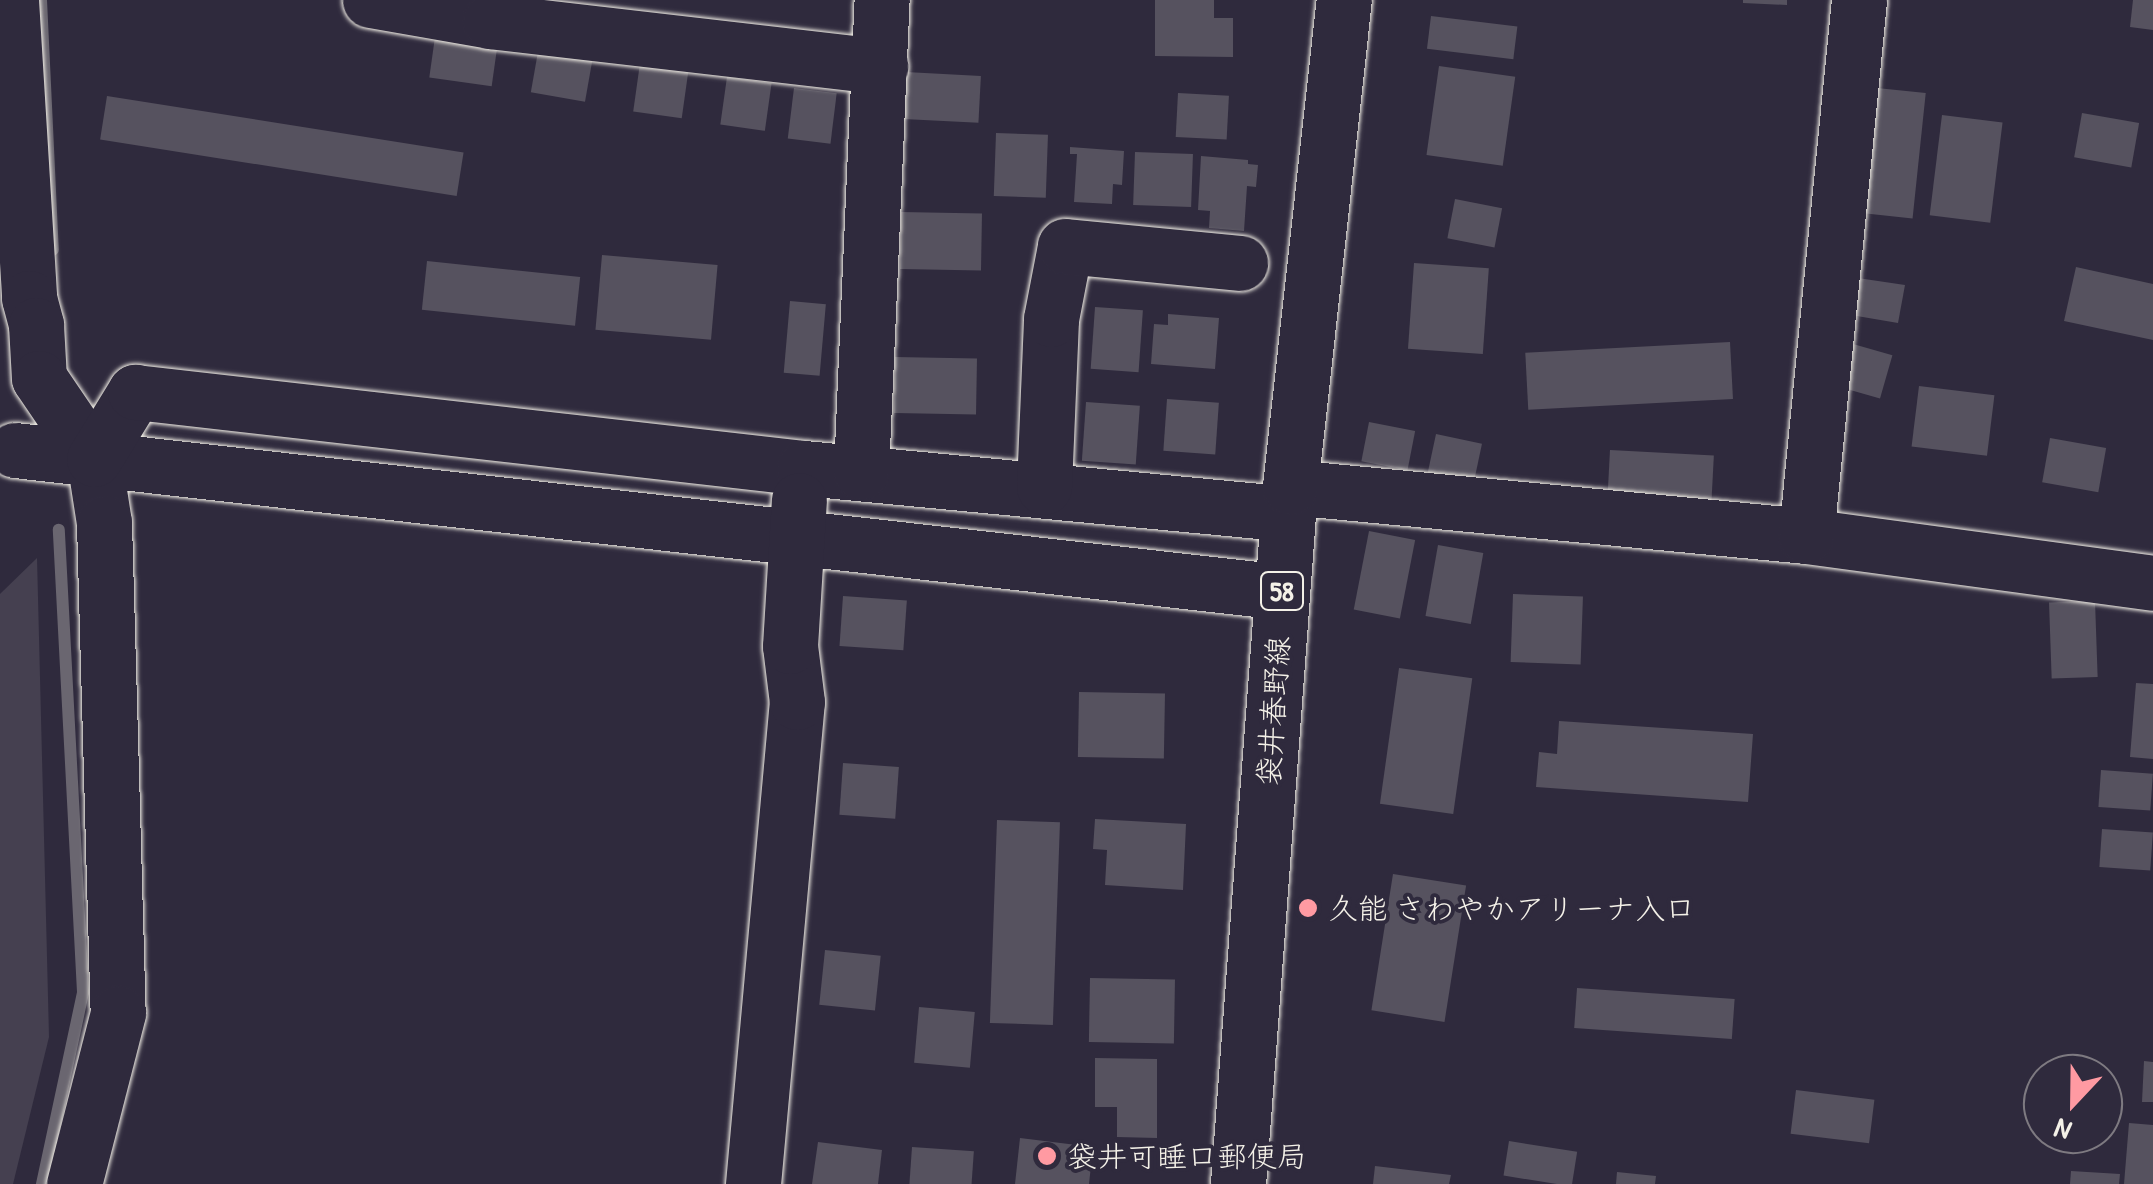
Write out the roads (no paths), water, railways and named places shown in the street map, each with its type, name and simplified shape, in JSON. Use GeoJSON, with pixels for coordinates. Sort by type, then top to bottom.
{"type":"FeatureCollection","features":[{"type":"Feature","properties":{"kind":"street"},"geometry":{"type":"LineString","coordinates":[[11,0],[29,298],[36,325],[40,378],[94,458],[104,523],[118,1013],[74,1184]]}},
{"type":"Feature","properties":{"kind":"street"},"geometry":{"type":"LineString","coordinates":[[370,0],[490,21],[880,66]]}},
{"type":"Feature","properties":{"kind":"street"},"geometry":{"type":"LineString","coordinates":[[860,472],[882,0]]}},
{"type":"Feature","properties":{"kind":"street","name":"袋井春野線"},"geometry":{"type":"LineString","coordinates":[[1238,1184],[1289,500],[1344,0]]}},
{"type":"Feature","properties":{"kind":"street"},"geometry":{"type":"LineString","coordinates":[[1806,536],[1859,0]]}},
{"type":"Feature","properties":{"kind":"street"},"geometry":{"type":"LineString","coordinates":[[1044,488],[1051,319],[1065,246],[1240,263]]}},
{"type":"Feature","properties":{"kind":"street"},"geometry":{"type":"LineString","coordinates":[[94,458],[134,392],[471,427],[804,468],[1044,488],[1289,500],[1806,536],[2153,583]]}},
{"type":"Feature","properties":{"kind":"street"},"geometry":{"type":"LineString","coordinates":[[463,500],[471,427]]}},
{"type":"Feature","properties":{"kind":"street"},"geometry":{"type":"LineString","coordinates":[[14,450],[1282,592]]}},
{"type":"Feature","properties":{"kind":"street"},"geometry":{"type":"LineString","coordinates":[[753,1184],[797,702],[790,646],[794,535],[804,468]]}},
{"type":"Feature","properties":{"kind":"waterway"},"geometry":{"type":"LineString","coordinates":[[41,0],[53,250]]}},
{"type":"Feature","properties":{"kind":"waterway"},"geometry":{"type":"LineString","coordinates":[[42,1184],[83,992],[59,530]]}},
{"type":"Feature","properties":{"kind":"place","name":"久能 さわやかアリーナ入口"},"geometry":{"type":"Point","coordinates":[1308,908]}},
{"type":"Feature","properties":{"kind":"place","name":"袋井可睡口郵便局"},"geometry":{"type":"Point","coordinates":[1047,1156]}}]}
